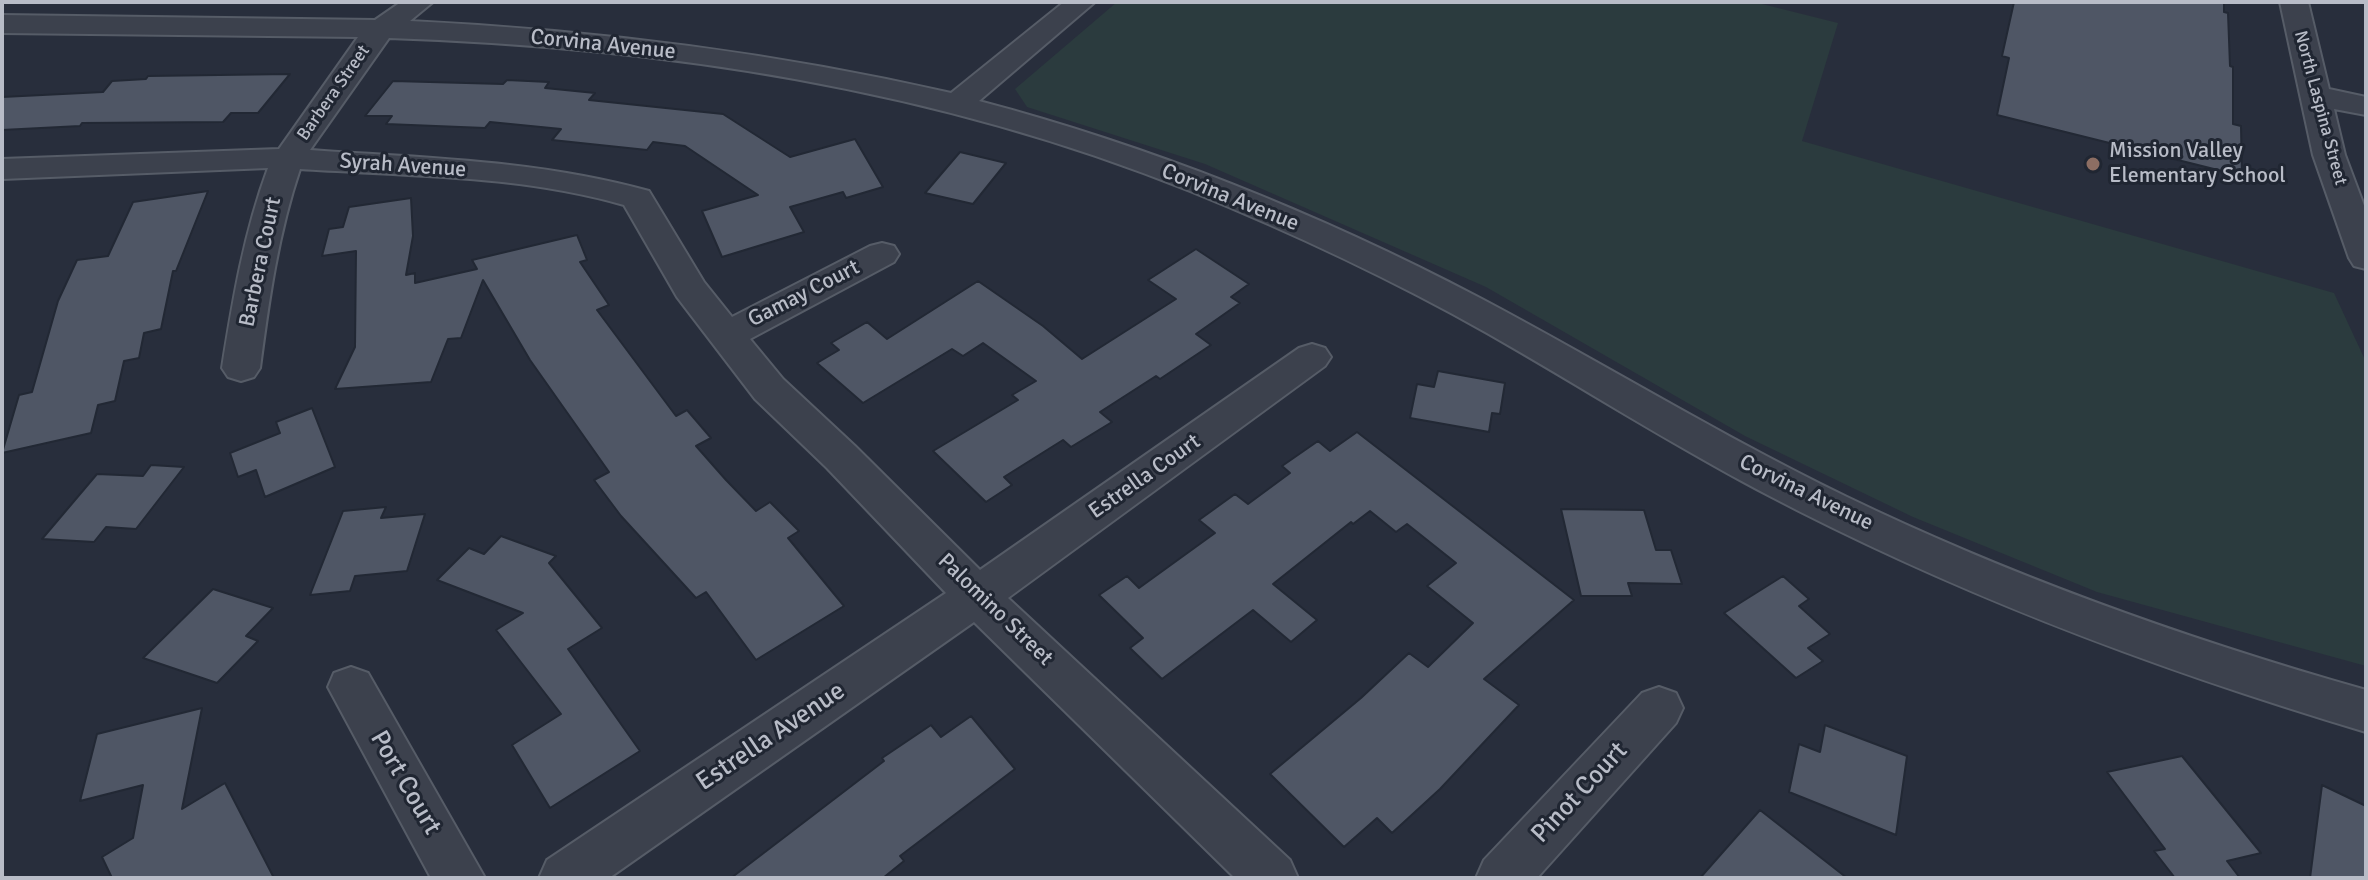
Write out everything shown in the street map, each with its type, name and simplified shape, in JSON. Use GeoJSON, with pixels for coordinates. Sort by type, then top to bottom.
{"type":"FeatureCollection","features":[{"type":"Feature","properties":{"kind":"street","name":"Barbera Street"},"geometry":{"type":"LineString","coordinates":[[288,158],[384,15],[419,2]]}},
{"type":"Feature","properties":{"kind":"street"},"geometry":{"type":"LineString","coordinates":[[956,104],[1081,2]]}},
{"type":"Feature","properties":{"kind":"street","name":"North Laspina Street"},"geometry":{"type":"LineString","coordinates":[[2294,2],[2329,155],[2366,258]]}},
{"type":"Feature","properties":{"kind":"street","name":"Corvina Avenue"},"geometry":{"type":"LineString","coordinates":[[2,24],[384,15],[690,55],[857,82],[1044,127],[1261,209],[1365,255],[1465,306],[1724,453],[1926,551],[2036,599],[2162,648],[2366,711]]}},
{"type":"Feature","properties":{"kind":"street"},"geometry":{"type":"LineString","coordinates":[[2316,96],[2366,106]]}},
{"type":"Feature","properties":{"kind":"street","name":"Syrah Avenue"},"geometry":{"type":"LineString","coordinates":[[2,169],[288,158],[512,174],[595,186],[637,198],[690,289],[727,335]]}},
{"type":"Feature","properties":{"kind":"street","name":"Barbera Court"},"geometry":{"type":"LineString","coordinates":[[241,368],[256,267],[269,212],[288,158]]}},
{"type":"Feature","properties":{"kind":"street","name":"Gamay Court"},"geometry":{"type":"LineString","coordinates":[[727,335],[882,254]]}},
{"type":"Feature","properties":{"kind":"street","name":"Palomino Street"},"geometry":{"type":"LineString","coordinates":[[727,335],[769,389],[841,457],[977,596],[1272,878]]}},
{"type":"Feature","properties":{"kind":"street","name":"Estrella Court"},"geometry":{"type":"LineString","coordinates":[[977,596],[1312,357]]}},
{"type":"Feature","properties":{"kind":"street","name":"Estrella Avenue"},"geometry":{"type":"LineString","coordinates":[[565,878],[977,596]]}},
{"type":"Feature","properties":{"kind":"street","name":"Port Court"},"geometry":{"type":"LineString","coordinates":[[351,687],[459,878]]}},
{"type":"Feature","properties":{"kind":"street","name":"Pinot Court"},"geometry":{"type":"LineString","coordinates":[[1502,878],[1659,708]]}},
{"type":"Feature","properties":{"kind":"shaded area"},"geometry":{"type":"Polygon","coordinates":[[[1117,2],[1754,2],[1838,23],[1802,141],[2334,293],[2366,362],[2366,666],[2097,592],[1913,517],[1745,436],[1486,287],[1205,164],[1027,107],[1015,89],[1117,2]]]}},
{"type":"Feature","properties":{"kind":"building"},"geometry":{"type":"Polygon","coordinates":[[[2014,2],[2224,2],[2224,12],[2228,13],[2230,66],[2233,67],[2233,124],[2241,126],[2242,176],[1997,115],[2009,58],[2002,56],[2014,2]]]}},
{"type":"Feature","properties":{"kind":"building"},"geometry":{"type":"Polygon","coordinates":[[[290,74],[258,113],[231,113],[223,122],[82,123],[80,126],[2,130],[2,97],[103,92],[112,81],[146,79],[148,76],[290,74]]]}},
{"type":"Feature","properties":{"kind":"building"},"geometry":{"type":"Polygon","coordinates":[[[507,80],[549,82],[545,88],[595,93],[589,100],[723,114],[790,157],[855,139],[883,187],[846,198],[843,192],[790,207],[804,232],[722,257],[702,211],[758,195],[685,146],[653,142],[647,150],[552,140],[561,129],[490,122],[485,128],[386,124],[392,116],[365,116],[393,81],[503,84],[507,80]]]}},
{"type":"Feature","properties":{"kind":"building"},"geometry":{"type":"Polygon","coordinates":[[[960,152],[1006,163],[973,204],[925,193],[960,152]]]}},
{"type":"Feature","properties":{"kind":"building"},"geometry":{"type":"Polygon","coordinates":[[[208,191],[176,271],[173,271],[161,329],[144,333],[139,358],[124,361],[115,401],[98,405],[91,433],[2,453],[19,395],[32,392],[58,301],[77,260],[108,256],[133,202],[208,191]]]}},
{"type":"Feature","properties":{"kind":"building"},"geometry":{"type":"Polygon","coordinates":[[[411,198],[413,236],[406,275],[415,273],[415,283],[477,269],[472,260],[577,235],[587,260],[580,262],[609,305],[597,310],[676,416],[687,410],[711,438],[696,446],[726,480],[756,511],[770,502],[799,531],[788,538],[844,606],[756,660],[706,592],[696,598],[621,516],[594,480],[609,472],[530,360],[483,280],[461,338],[448,339],[431,382],[335,389],[355,347],[356,251],[322,256],[329,229],[343,227],[349,207],[411,198]]]}},
{"type":"Feature","properties":{"kind":"building"},"geometry":{"type":"Polygon","coordinates":[[[1196,249],[1249,284],[1231,297],[1240,303],[1196,334],[1211,345],[1160,379],[1156,376],[1100,412],[1112,422],[1071,447],[1063,440],[1004,477],[1012,485],[986,502],[933,451],[1018,400],[1012,395],[1036,381],[983,343],[963,356],[952,349],[863,403],[817,363],[839,350],[831,343],[867,322],[887,339],[978,281],[1043,326],[1082,359],[1176,299],[1148,280],[1196,249]]]}},
{"type":"Feature","properties":{"kind":"building"},"geometry":{"type":"Polygon","coordinates":[[[1438,371],[1505,383],[1500,414],[1492,413],[1489,432],[1410,418],[1417,384],[1434,387],[1438,371]]]}},
{"type":"Feature","properties":{"kind":"building"},"geometry":{"type":"Polygon","coordinates":[[[312,408],[335,467],[265,497],[256,470],[238,477],[230,453],[280,433],[276,422],[312,408]]]}},
{"type":"Feature","properties":{"kind":"building"},"geometry":{"type":"Polygon","coordinates":[[[1357,432],[1574,600],[1484,679],[1519,705],[1440,789],[1392,833],[1377,818],[1344,847],[1270,774],[1361,698],[1409,653],[1428,667],[1473,623],[1427,586],[1456,563],[1407,524],[1396,532],[1370,511],[1353,524],[1351,522],[1273,584],[1317,620],[1291,642],[1253,610],[1162,679],[1130,648],[1143,638],[1099,595],[1127,576],[1139,588],[1215,533],[1199,520],[1235,494],[1248,504],[1290,473],[1282,466],[1318,441],[1330,451],[1357,432]]]}},
{"type":"Feature","properties":{"kind":"building"},"geometry":{"type":"Polygon","coordinates":[[[151,465],[184,467],[136,529],[106,527],[94,542],[42,539],[97,474],[143,476],[151,465]]]}},
{"type":"Feature","properties":{"kind":"building"},"geometry":{"type":"Polygon","coordinates":[[[386,507],[381,518],[425,514],[407,571],[355,576],[350,591],[310,595],[343,511],[386,507]]]}},
{"type":"Feature","properties":{"kind":"building"},"geometry":{"type":"Polygon","coordinates":[[[1561,509],[1644,510],[1656,550],[1671,550],[1682,584],[1628,583],[1632,596],[1581,596],[1561,509]]]}},
{"type":"Feature","properties":{"kind":"building"},"geometry":{"type":"Polygon","coordinates":[[[501,536],[556,556],[549,563],[602,628],[568,649],[640,751],[550,808],[512,745],[561,714],[496,630],[523,613],[437,580],[469,548],[484,554],[501,536]]]}},
{"type":"Feature","properties":{"kind":"building"},"geometry":{"type":"Polygon","coordinates":[[[1783,576],[1809,599],[1799,606],[1830,634],[1808,648],[1823,661],[1796,678],[1724,613],[1783,576]]]}},
{"type":"Feature","properties":{"kind":"building"},"geometry":{"type":"Polygon","coordinates":[[[213,589],[273,608],[246,636],[258,641],[217,683],[143,658],[213,589]]]}},
{"type":"Feature","properties":{"kind":"building"},"geometry":{"type":"Polygon","coordinates":[[[202,708],[182,809],[225,783],[274,878],[112,878],[102,857],[133,838],[143,785],[80,801],[97,734],[202,708]]]}},
{"type":"Feature","properties":{"kind":"building"},"geometry":{"type":"Polygon","coordinates":[[[971,716],[1015,769],[900,856],[904,861],[883,878],[731,878],[884,761],[882,758],[931,725],[941,737],[971,716]]]}},
{"type":"Feature","properties":{"kind":"building"},"geometry":{"type":"Polygon","coordinates":[[[1825,725],[1907,756],[1896,835],[1789,792],[1799,744],[1820,752],[1825,725]]]}},
{"type":"Feature","properties":{"kind":"building"},"geometry":{"type":"Polygon","coordinates":[[[2182,756],[2261,853],[2227,861],[2240,878],[2175,878],[2154,851],[2165,849],[2107,772],[2182,756]]]}},
{"type":"Feature","properties":{"kind":"building"},"geometry":{"type":"Polygon","coordinates":[[[2322,785],[2366,806],[2366,878],[2310,878],[2322,785]]]}},
{"type":"Feature","properties":{"kind":"building"},"geometry":{"type":"Polygon","coordinates":[[[1760,810],[1847,878],[1700,878],[1760,810]]]}},
{"type":"Feature","properties":{"kind":"place","name":"Mission Valley Elementary School"},"geometry":{"type":"Point","coordinates":[2093,164]}}]}
